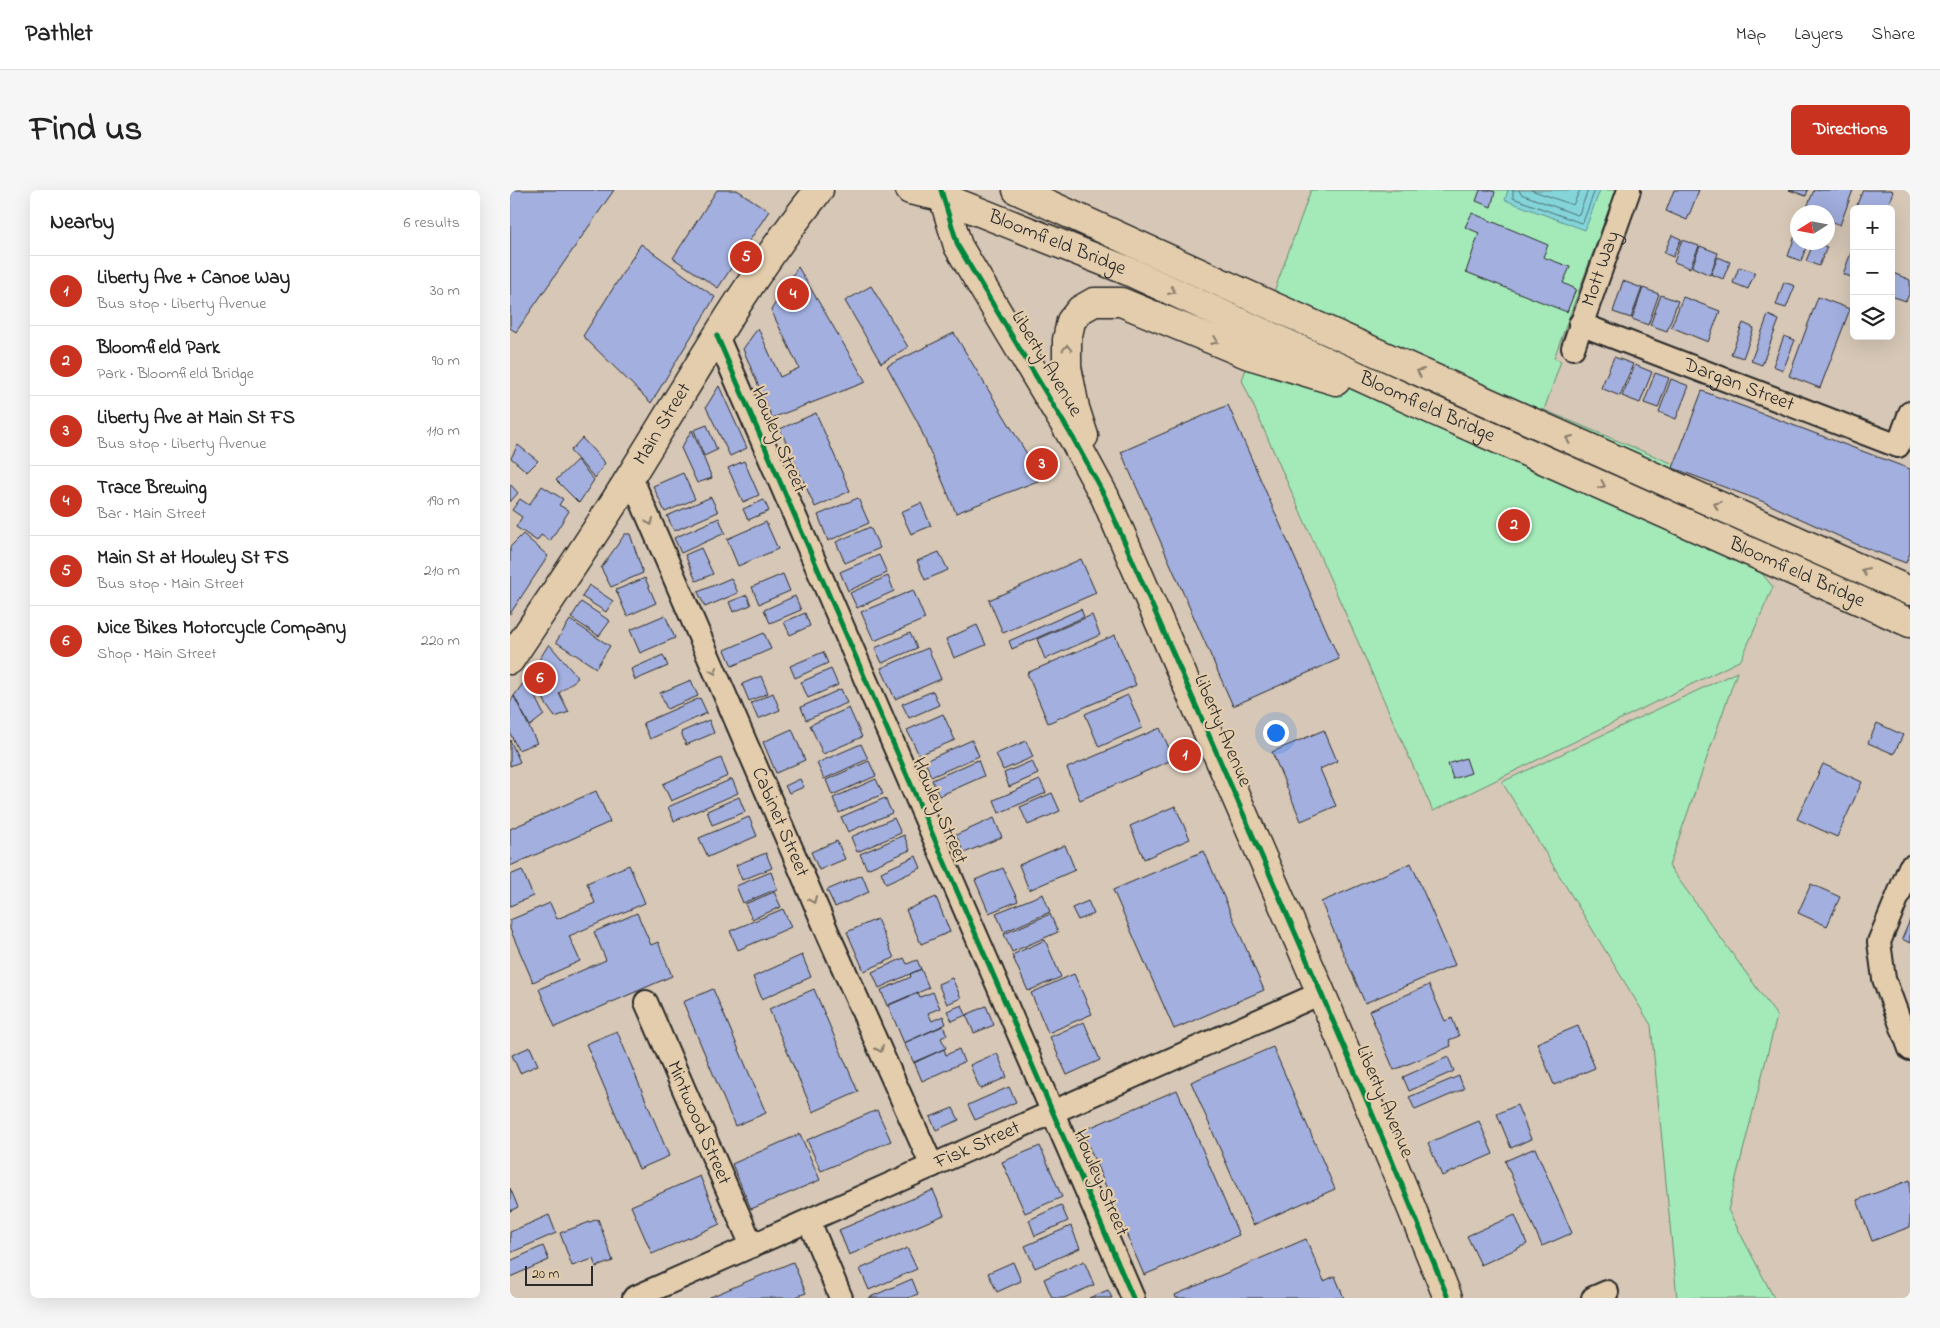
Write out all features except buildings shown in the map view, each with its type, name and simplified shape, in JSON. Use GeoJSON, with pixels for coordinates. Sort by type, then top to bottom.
{"type":"FeatureCollection","features":[{"type":"Feature","properties":{"kind":"main road","name":"Main Street"},"geometry":{"type":"LineString","coordinates":[[510,660],[631,477],[717,336],[789,227],[819,190]]}},
{"type":"Feature","properties":{"kind":"main road"},"geometry":{"type":"LineString","coordinates":[[910,190],[941,193]]}},
{"type":"Feature","properties":{"kind":"main road"},"geometry":{"type":"LineString","coordinates":[[1054,190],[1120,236]]}},
{"type":"Feature","properties":{"kind":"main road","name":"Bloomfield Bridge"},"geometry":{"type":"LineString","coordinates":[[1020,191],[1910,591]]}},
{"type":"Feature","properties":{"kind":"main road","name":"Bloomfield Bridge"},"geometry":{"type":"LineString","coordinates":[[941,193],[1128,270],[1430,409],[1910,623]]}},
{"type":"Feature","properties":{"kind":"main road","name":"Liberty Avenue"},"geometry":{"type":"LineString","coordinates":[[941,193],[958,246],[1073,438],[1105,496],[1321,993],[1396,1169],[1448,1298]]}},
{"type":"Feature","properties":{"kind":"main road"},"geometry":{"type":"LineString","coordinates":[[1105,496],[1075,408],[1067,367],[1067,340],[1071,321],[1080,310],[1094,302],[1121,302],[1249,356],[1430,409]]}},
{"type":"Feature","properties":{"kind":"street","name":"Mott Way"},"geometry":{"type":"LineString","coordinates":[[1572,348],[1629,190]]}},
{"type":"Feature","properties":{"kind":"street","name":"Dargan Street"},"geometry":{"type":"LineString","coordinates":[[1580,324],[1898,446],[1910,413]]}},
{"type":"Feature","properties":{"kind":"street","name":"Howley Street"},"geometry":{"type":"LineString","coordinates":[[717,336],[1133,1298]]}},
{"type":"Feature","properties":{"kind":"street","name":"Cabinet Street"},"geometry":{"type":"LineString","coordinates":[[631,477],[829,936],[932,1166]]}},
{"type":"Feature","properties":{"kind":"street"},"geometry":{"type":"LineString","coordinates":[[1910,866],[1878,942],[1884,979],[1910,1049]]}},
{"type":"Feature","properties":{"kind":"street","name":"Fisk Street"},"geometry":{"type":"LineString","coordinates":[[634,1298],[1321,993]]}},
{"type":"Feature","properties":{"kind":"street","name":"Mintwood Street"},"geometry":{"type":"LineString","coordinates":[[646,1002],[752,1246]]}},
{"type":"Feature","properties":{"kind":"street"},"geometry":{"type":"LineString","coordinates":[[809,1221],[841,1298]]}},
{"type":"Feature","properties":{"kind":"green space"},"geometry":{"type":"Polygon","coordinates":[[[1311,190],[1616,190],[1554,358],[1561,361],[1544,410],[1671,463],[1773,587],[1741,660],[1433,811],[1242,380],[1311,190]]]}},
{"type":"Feature","properties":{"kind":"green space"},"geometry":{"type":"Polygon","coordinates":[[[1737,672],[1669,866],[1777,1016],[1728,1210],[1774,1298],[1677,1298],[1651,1025],[1502,782],[1737,672]]]}},
{"type":"Feature","properties":{"kind":"water"},"geometry":{"type":"Polygon","coordinates":[[[1508,190],[1600,190],[1585,230],[1505,200],[1508,190]]]}},
{"type":"Feature","properties":{"kind":"cycle path"},"geometry":{"type":"LineString","coordinates":[[941,190],[958,246],[1073,438],[1105,497],[1365,1096],[1448,1298]]}},
{"type":"Feature","properties":{"kind":"cycle path"},"geometry":{"type":"LineString","coordinates":[[717,336],[1133,1298]]}},
{"type":"Feature","properties":{"kind":"place","name":"Main St at Howley St FS"},"geometry":{"type":"Point","coordinates":[746,257]}},
{"type":"Feature","properties":{"kind":"place","name":"Trace Brewing"},"geometry":{"type":"Point","coordinates":[793,294]}},
{"type":"Feature","properties":{"kind":"place","name":"Liberty Ave at Main St FS"},"geometry":{"type":"Point","coordinates":[1042,464]}},
{"type":"Feature","properties":{"kind":"place","name":"Bloomfield Park"},"geometry":{"type":"Point","coordinates":[1514,525]}},
{"type":"Feature","properties":{"kind":"place","name":"Nice Bikes Motorcycle Company"},"geometry":{"type":"Point","coordinates":[540,678]}},
{"type":"Feature","properties":{"kind":"place","name":"Liberty Ave + Canoe Way"},"geometry":{"type":"Point","coordinates":[1185,755]}}]}
